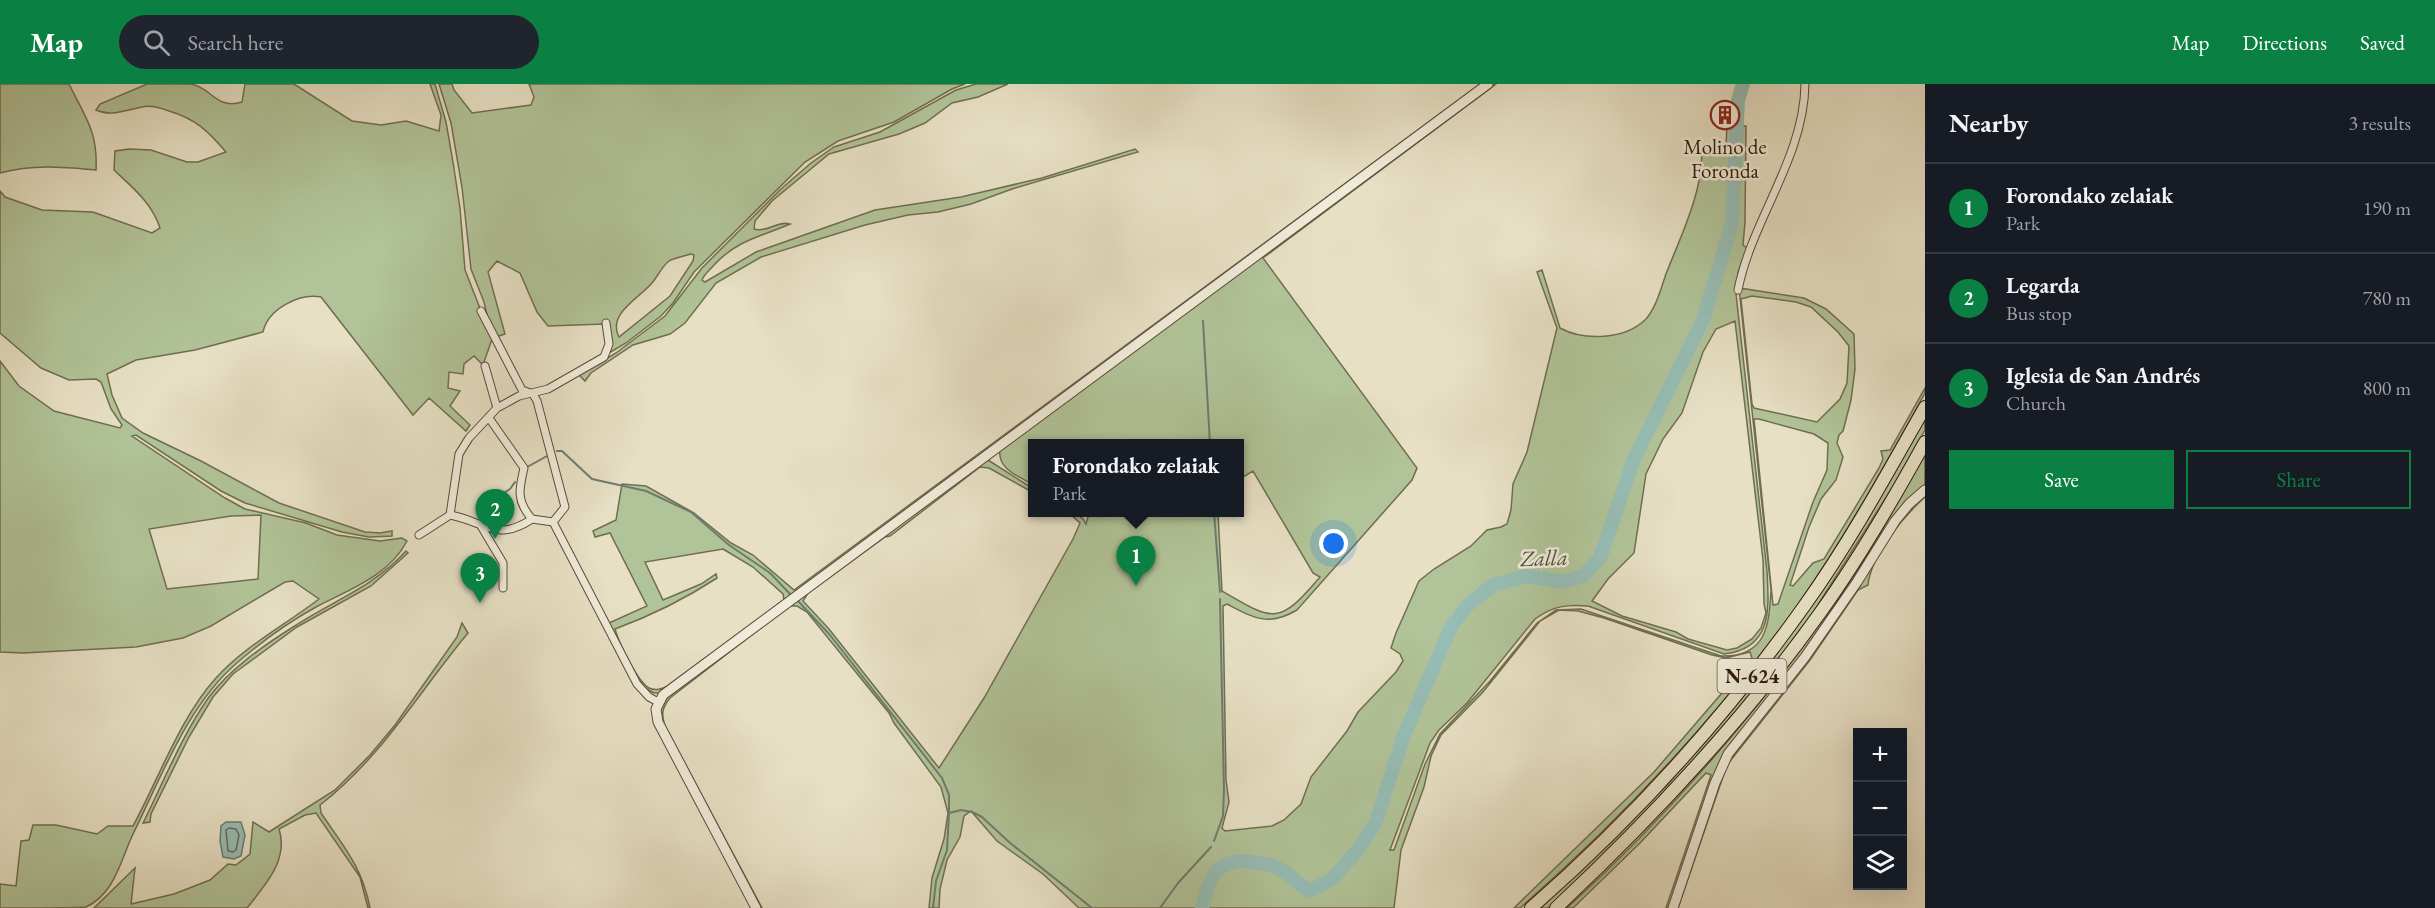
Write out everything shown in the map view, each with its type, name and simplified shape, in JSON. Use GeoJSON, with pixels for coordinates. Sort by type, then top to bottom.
{"type":"FeatureCollection","features":[{"type":"Feature","properties":{"kind":"highway","name":"N-624"},"geometry":{"type":"LineString","coordinates":[[1531,908],[1613,832],[1656,788],[1752,677],[1806,604],[1834,561],[1867,509],[1925,407]]}},
{"type":"Feature","properties":{"kind":"highway","name":"N-624"},"geometry":{"type":"LineString","coordinates":[[1556,908],[1620,849],[1667,800],[1764,687],[1821,611],[1881,518],[1925,442]]}},
{"type":"Feature","properties":{"kind":"street"},"geometry":{"type":"LineString","coordinates":[[756,908],[658,722],[656,709],[663,695],[1488,84]]}},
{"type":"Feature","properties":{"kind":"street"},"geometry":{"type":"LineString","coordinates":[[1738,290],[1743,266],[1796,140],[1805,107],[1806,84]]}},
{"type":"Feature","properties":{"kind":"street"},"geometry":{"type":"LineString","coordinates":[[481,311],[522,390],[533,394],[537,400],[565,507],[553,522]]}},
{"type":"Feature","properties":{"kind":"street"},"geometry":{"type":"LineString","coordinates":[[450,515],[459,454],[469,438],[497,408],[519,396],[548,389],[604,357],[609,344],[606,323]]}},
{"type":"Feature","properties":{"kind":"street"},"geometry":{"type":"LineString","coordinates":[[485,366],[497,408]]}},
{"type":"Feature","properties":{"kind":"street"},"geometry":{"type":"LineString","coordinates":[[489,418],[524,468],[518,491],[524,511],[532,519],[553,522]]}},
{"type":"Feature","properties":{"kind":"street"},"geometry":{"type":"LineString","coordinates":[[1672,908],[1725,760],[1825,628],[1895,520],[1925,490]]}},
{"type":"Feature","properties":{"kind":"street"},"geometry":{"type":"LineString","coordinates":[[420,535],[450,515],[465,518],[492,531],[521,526],[532,519]]}},
{"type":"Feature","properties":{"kind":"street"},"geometry":{"type":"LineString","coordinates":[[553,522],[637,684],[648,697],[658,702]]}},
{"type":"Feature","properties":{"kind":"street"},"geometry":{"type":"LineString","coordinates":[[481,526],[503,563],[503,588]]}},
{"type":"Feature","properties":{"kind":"green space"},"geometry":{"type":"Polygon","coordinates":[[[0,84],[69,84],[93,134],[96,170],[36,167],[0,173],[0,84]]]}},
{"type":"Feature","properties":{"kind":"green space"},"geometry":{"type":"Polygon","coordinates":[[[147,84],[191,84],[204,89],[220,101],[233,104],[242,102],[245,84],[294,84],[352,121],[381,125],[406,121],[439,131],[441,115],[430,84],[435,84],[446,122],[453,162],[460,208],[465,270],[492,339],[483,365],[474,356],[464,364],[463,374],[449,372],[448,388],[460,391],[450,406],[470,425],[466,431],[429,398],[413,415],[321,297],[312,296],[286,304],[271,316],[263,332],[195,350],[136,360],[107,374],[112,395],[122,418],[143,433],[279,503],[365,532],[392,531],[392,536],[369,537],[342,532],[245,503],[221,491],[136,435],[132,436],[225,498],[245,509],[306,523],[337,535],[380,541],[402,538],[407,541],[390,564],[379,573],[286,626],[238,662],[221,679],[205,698],[178,741],[111,884],[96,901],[86,907],[0,908],[0,884],[16,886],[21,841],[29,840],[33,825],[56,825],[97,834],[108,826],[133,826],[181,729],[203,693],[227,666],[319,599],[293,581],[285,582],[211,626],[183,638],[136,647],[23,653],[0,652],[0,361],[19,386],[54,411],[120,428],[122,425],[111,409],[101,382],[96,379],[69,380],[41,368],[0,333],[0,191],[5,197],[42,210],[93,212],[152,233],[160,228],[157,219],[141,196],[114,170],[115,151],[151,150],[187,162],[198,162],[226,152],[201,127],[178,114],[148,106],[107,113],[96,110],[100,104],[147,84]],[[261,515],[231,516],[149,529],[167,589],[258,579],[261,515]]]}},
{"type":"Feature","properties":{"kind":"green space"},"geometry":{"type":"Polygon","coordinates":[[[439,84],[452,84],[472,113],[531,105],[534,97],[529,84],[965,84],[894,122],[838,141],[805,162],[694,272],[673,303],[661,316],[609,353],[604,324],[548,326],[537,312],[520,273],[497,261],[488,272],[505,334],[496,337],[471,269],[462,187],[451,123],[439,84]],[[694,255],[669,261],[651,284],[626,307],[617,321],[616,329],[619,337],[670,296],[693,261],[694,255]]]}},
{"type":"Feature","properties":{"kind":"green space"},"geometry":{"type":"Polygon","coordinates":[[[976,84],[1008,84],[978,97],[952,103],[925,123],[899,134],[829,154],[772,201],[755,221],[754,229],[790,224],[740,244],[714,265],[702,280],[705,282],[756,252],[875,210],[961,197],[1042,178],[1135,149],[1138,152],[1012,189],[971,204],[865,225],[761,257],[716,283],[685,323],[670,334],[633,345],[591,373],[585,381],[579,375],[616,353],[665,316],[702,268],[781,189],[811,163],[834,147],[880,132],[956,90],[976,84]]]}},
{"type":"Feature","properties":{"kind":"green space"},"geometry":{"type":"Polygon","coordinates":[[[1483,84],[660,693],[654,693],[641,686],[609,625],[647,606],[610,533],[595,537],[593,531],[616,520],[622,484],[646,486],[694,513],[731,543],[753,555],[794,590],[1483,84]],[[723,549],[645,562],[663,600],[701,584],[716,574],[717,578],[667,606],[615,629],[629,661],[644,684],[654,689],[668,686],[784,600],[783,594],[753,567],[723,549]]]}},
{"type":"Feature","properties":{"kind":"green space"},"geometry":{"type":"Polygon","coordinates":[[[1496,84],[1263,258],[1417,468],[1412,480],[1297,610],[1278,618],[1261,619],[1227,604],[1223,606],[1226,780],[1229,802],[1222,828],[1225,831],[1272,826],[1284,820],[1301,804],[1311,777],[1347,731],[1358,712],[1396,672],[1403,661],[1400,654],[1391,648],[1419,581],[1471,546],[1487,530],[1507,524],[1511,510],[1513,484],[1527,452],[1557,328],[1537,272],[1542,270],[1560,328],[1581,335],[1604,336],[1616,335],[1637,326],[1646,319],[1655,304],[1685,228],[1700,178],[1701,147],[1726,146],[1727,126],[1746,126],[1743,245],[1747,248],[1738,273],[1736,294],[1767,571],[1767,612],[1760,635],[1752,644],[1724,654],[1588,606],[1573,605],[1548,611],[1535,619],[1467,703],[1439,730],[1430,743],[1390,850],[1394,850],[1425,764],[1440,734],[1490,681],[1537,623],[1556,610],[1581,609],[1721,656],[1736,655],[1757,645],[1766,627],[1771,590],[1739,288],[1804,298],[1826,309],[1854,334],[1855,369],[1851,400],[1843,431],[1837,443],[1843,457],[1836,480],[1821,499],[1809,527],[1790,585],[1793,586],[1813,563],[1824,559],[1879,468],[1883,459],[1881,451],[1890,450],[1925,388],[1925,393],[1848,527],[1806,593],[1761,655],[1705,723],[1646,787],[1585,849],[1520,908],[1514,908],[1654,772],[1752,658],[1750,652],[1726,658],[1712,655],[1578,611],[1559,610],[1540,621],[1483,692],[1441,735],[1431,756],[1424,787],[1401,850],[1394,908],[1079,908],[1043,874],[997,841],[971,811],[964,816],[960,837],[947,860],[940,889],[939,908],[929,908],[932,878],[944,839],[948,813],[941,787],[889,713],[807,612],[797,606],[789,606],[670,698],[663,711],[665,726],[762,908],[758,908],[661,723],[660,710],[669,694],[988,460],[1028,485],[1028,490],[989,468],[980,467],[890,536],[885,537],[808,593],[803,601],[829,629],[939,768],[984,698],[1073,539],[1080,523],[1073,517],[1080,517],[1086,524],[1088,517],[1218,517],[1222,591],[1265,613],[1276,614],[1285,611],[1295,604],[1320,577],[1313,573],[1253,471],[1244,477],[1244,439],[1028,439],[1028,482],[1005,467],[1000,456],[1000,449],[1496,84]],[[1752,296],[1741,299],[1752,404],[1754,408],[1817,422],[1840,399],[1847,383],[1849,346],[1838,332],[1811,307],[1796,302],[1752,296]],[[1735,321],[1716,329],[1703,352],[1682,413],[1663,439],[1646,474],[1634,553],[1608,579],[1592,601],[1622,616],[1727,650],[1737,648],[1752,639],[1761,628],[1766,613],[1763,560],[1735,321]],[[1754,419],[1773,605],[1778,604],[1813,502],[1827,470],[1828,443],[1814,434],[1754,419]]]}},
{"type":"Feature","properties":{"kind":"green space"},"geometry":{"type":"Polygon","coordinates":[[[1925,418],[1925,430],[1892,488],[1814,611],[1737,714],[1630,831],[1548,908],[1539,908],[1666,786],[1732,710],[1769,663],[1925,418]]]}},
{"type":"Feature","properties":{"kind":"green space"},"geometry":{"type":"Polygon","coordinates":[[[1925,454],[1925,486],[1899,509],[1871,555],[1779,687],[1728,747],[1670,908],[1666,908],[1711,775],[1706,773],[1640,843],[1573,908],[1567,908],[1647,831],[1757,706],[1856,572],[1925,454]]]}},
{"type":"Feature","properties":{"kind":"green space"},"geometry":{"type":"Polygon","coordinates":[[[1925,494],[1925,497],[1889,537],[1875,561],[1868,585],[1858,590],[1810,660],[1727,765],[1678,908],[1675,908],[1724,766],[1901,518],[1925,494]]]}},
{"type":"Feature","properties":{"kind":"green space"},"geometry":{"type":"Polygon","coordinates":[[[406,551],[408,553],[371,586],[297,627],[233,674],[213,697],[189,737],[151,814],[150,822],[143,823],[190,727],[217,687],[248,659],[282,634],[380,575],[406,551]]]}},
{"type":"Feature","properties":{"kind":"green space"},"geometry":{"type":"Polygon","coordinates":[[[462,623],[468,633],[398,724],[362,767],[320,805],[321,813],[345,847],[357,869],[367,894],[370,908],[368,908],[360,877],[316,813],[305,815],[279,829],[281,851],[274,872],[247,908],[94,908],[135,868],[131,904],[174,894],[210,880],[228,864],[236,865],[250,854],[253,822],[269,832],[335,790],[370,755],[395,725],[457,637],[462,623]]]}},
{"type":"Feature","properties":{"kind":"water"},"geometry":{"type":"Polygon","coordinates":[[[226,822],[241,822],[245,835],[241,856],[234,859],[223,857],[220,841],[221,826],[226,822]]]}},
{"type":"Feature","properties":{"kind":"waterway","name":"Zalla"},"geometry":{"type":"LineString","coordinates":[[1202,908],[1212,879],[1223,866],[1231,863],[1241,861],[1274,866],[1310,891],[1333,878],[1357,851],[1375,824],[1404,735],[1452,625],[1468,605],[1493,585],[1527,576],[1563,582],[1583,576],[1600,558],[1634,459],[1703,320],[1732,223],[1738,100],[1743,84]]}},
{"type":"Feature","properties":{"kind":"waterway"},"geometry":{"type":"LineString","coordinates":[[1203,321],[1210,439]]}},
{"type":"Feature","properties":{"kind":"waterway"},"geometry":{"type":"LineString","coordinates":[[557,451],[562,451],[592,479],[646,491],[691,512],[729,545],[770,573],[791,595]]}},
{"type":"Feature","properties":{"kind":"waterway"},"geometry":{"type":"LineString","coordinates":[[529,466],[547,456]]}},
{"type":"Feature","properties":{"kind":"waterway"},"geometry":{"type":"LineString","coordinates":[[485,505],[510,489],[515,482]]}},
{"type":"Feature","properties":{"kind":"waterway"},"geometry":{"type":"LineString","coordinates":[[1214,517],[1220,592]]}},
{"type":"Feature","properties":{"kind":"waterway"},"geometry":{"type":"LineString","coordinates":[[1214,841],[1223,816],[1224,790],[1220,599]]}},
{"type":"Feature","properties":{"kind":"waterway"},"geometry":{"type":"LineString","coordinates":[[798,601],[830,635],[942,778],[949,795],[949,813],[961,810],[982,817],[1009,842],[1092,908]]}},
{"type":"Feature","properties":{"kind":"waterway"},"geometry":{"type":"LineString","coordinates":[[933,908],[936,881],[947,850],[949,813]]}},
{"type":"Feature","properties":{"kind":"waterway"},"geometry":{"type":"LineString","coordinates":[[1160,908],[1178,883],[1211,847]]}},
{"type":"Feature","properties":{"kind":"place","name":"Molino de Foronda"},"geometry":{"type":"Point","coordinates":[1725,115]}},
{"type":"Feature","properties":{"kind":"place","name":"Legarda"},"geometry":{"type":"Point","coordinates":[495,539]}},
{"type":"Feature","properties":{"kind":"place","name":"Forondako zelaiak"},"geometry":{"type":"Point","coordinates":[1136,586]}},
{"type":"Feature","properties":{"kind":"place","name":"Iglesia de San Andrés"},"geometry":{"type":"Point","coordinates":[480,603]}}]}
